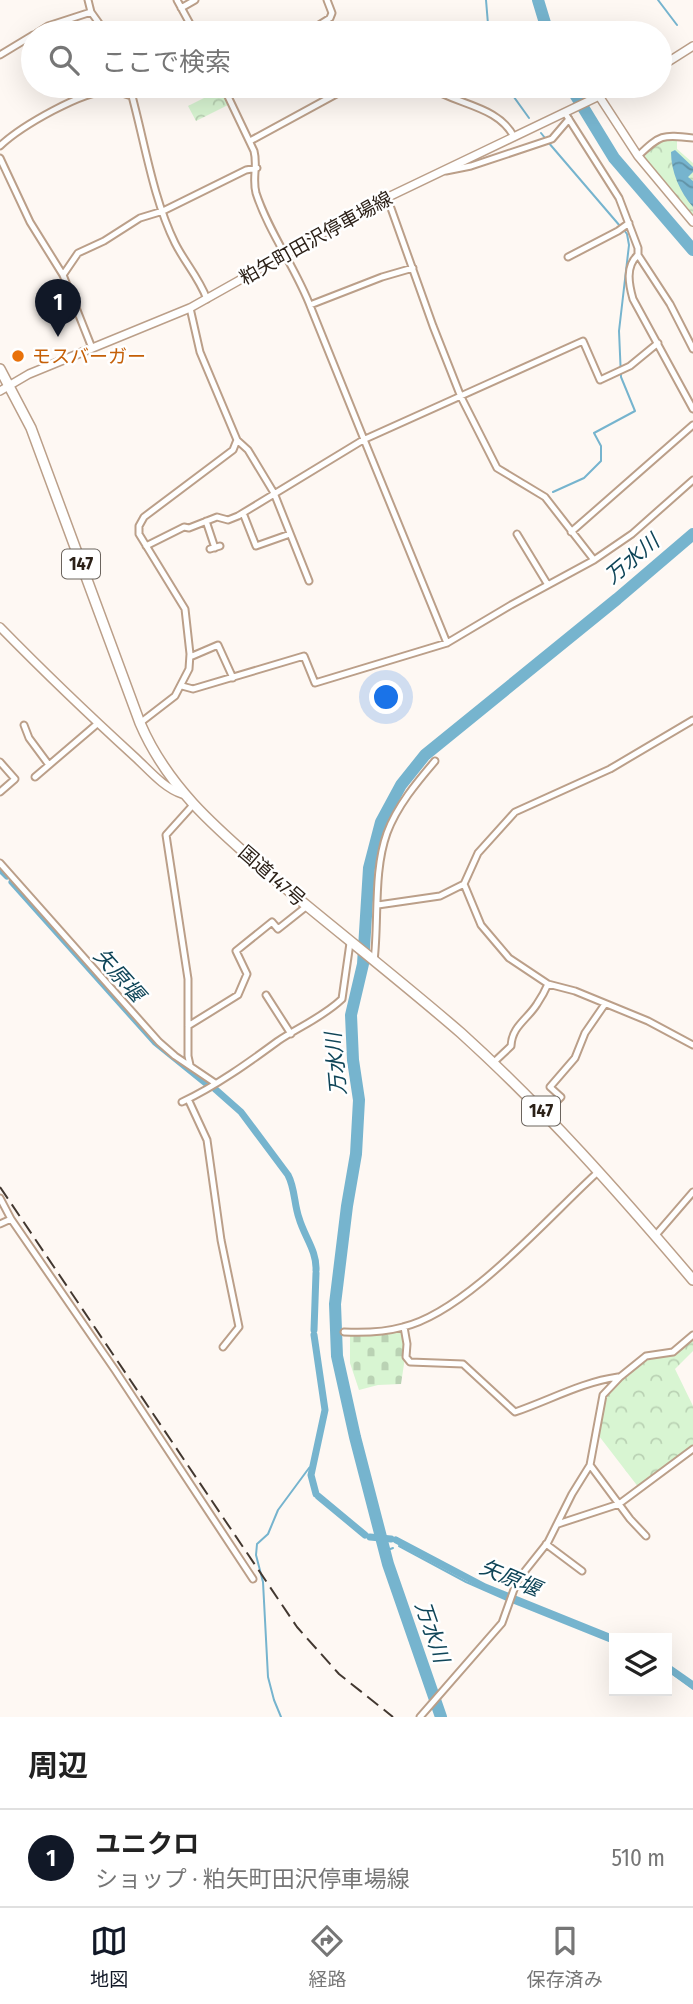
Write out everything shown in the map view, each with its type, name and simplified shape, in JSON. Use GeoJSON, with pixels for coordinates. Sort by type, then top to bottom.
{"type":"FeatureCollection","features":[{"type":"Feature","properties":{"kind":"highway","name":"国道147号"},"geometry":{"type":"LineString","coordinates":[[0,369],[31,428],[139,723],[159,761],[182,794],[307,906],[426,1003],[493,1063],[599,1171],[693,1280]]}},
{"type":"Feature","properties":{"kind":"main road"},"geometry":{"type":"LineString","coordinates":[[672,59],[693,46]]}},
{"type":"Feature","properties":{"kind":"main road","name":"粕矢町田沢停車場線"},"geometry":{"type":"LineString","coordinates":[[0,391],[10,384],[92,348],[190,308],[387,197],[568,114],[594,98]]}},
{"type":"Feature","properties":{"kind":"main road"},"geometry":{"type":"LineString","coordinates":[[597,98],[638,156],[693,222]]}},
{"type":"Feature","properties":{"kind":"main road"},"geometry":{"type":"LineString","coordinates":[[0,627],[97,724],[175,792],[182,794]]}},
{"type":"Feature","properties":{"kind":"main road"},"geometry":{"type":"LineString","coordinates":[[139,761],[148,764],[159,761]]}},
{"type":"Feature","properties":{"kind":"street"},"geometry":{"type":"LineString","coordinates":[[88,0],[91,12],[97,21]]}},
{"type":"Feature","properties":{"kind":"street"},"geometry":{"type":"LineString","coordinates":[[177,0],[188,21]]}},
{"type":"Feature","properties":{"kind":"street"},"geometry":{"type":"LineString","coordinates":[[181,8],[194,0]]}},
{"type":"Feature","properties":{"kind":"street"},"geometry":{"type":"LineString","coordinates":[[325,21],[332,13],[327,0]]}},
{"type":"Feature","properties":{"kind":"street"},"geometry":{"type":"LineString","coordinates":[[63,21],[91,12]]}},
{"type":"Feature","properties":{"kind":"street"},"geometry":{"type":"LineString","coordinates":[[0,55],[21,42]]}},
{"type":"Feature","properties":{"kind":"street"},"geometry":{"type":"LineString","coordinates":[[0,146],[12,135],[79,98]]}},
{"type":"Feature","properties":{"kind":"street"},"geometry":{"type":"LineString","coordinates":[[133,98],[163,211],[175,244],[200,280],[207,299]]}},
{"type":"Feature","properties":{"kind":"street"},"geometry":{"type":"LineString","coordinates":[[229,98],[257,159],[254,175],[256,192],[310,305],[447,643]]}},
{"type":"Feature","properties":{"kind":"street"},"geometry":{"type":"LineString","coordinates":[[250,141],[329,98]]}},
{"type":"Feature","properties":{"kind":"street"},"geometry":{"type":"LineString","coordinates":[[449,98],[494,115],[508,125],[514,137]]}},
{"type":"Feature","properties":{"kind":"street"},"geometry":{"type":"LineString","coordinates":[[438,173],[471,166],[552,139],[568,114],[619,198],[638,248],[638,255],[670,304],[693,349]]}},
{"type":"Feature","properties":{"kind":"street"},"geometry":{"type":"LineString","coordinates":[[638,156],[656,138],[671,135],[693,138]]}},
{"type":"Feature","properties":{"kind":"street"},"geometry":{"type":"LineString","coordinates":[[0,158],[30,222],[63,275],[92,348]]}},
{"type":"Feature","properties":{"kind":"street"},"geometry":{"type":"LineString","coordinates":[[63,275],[78,253],[104,242],[139,218],[163,211],[246,170],[257,168]]}},
{"type":"Feature","properties":{"kind":"street"},"geometry":{"type":"LineString","coordinates":[[387,197],[461,397],[497,468],[545,497],[594,560]]}},
{"type":"Feature","properties":{"kind":"street"},"geometry":{"type":"LineString","coordinates":[[568,257],[628,224]]}},
{"type":"Feature","properties":{"kind":"street"},"geometry":{"type":"LineString","coordinates":[[638,255],[633,260],[628,282],[633,299],[693,409]]}},
{"type":"Feature","properties":{"kind":"street"},"geometry":{"type":"LineString","coordinates":[[310,305],[382,276],[413,268]]}},
{"type":"Feature","properties":{"kind":"street"},"geometry":{"type":"LineString","coordinates":[[190,308],[200,352],[237,440],[248,450],[274,493],[309,581]]}},
{"type":"Feature","properties":{"kind":"street"},"geometry":{"type":"LineString","coordinates":[[146,546],[184,527],[188,528],[217,517],[228,520],[243,513],[363,440],[583,341],[600,380],[622,371],[658,343]]}},
{"type":"Feature","properties":{"kind":"street"},"geometry":{"type":"LineString","coordinates":[[571,532],[693,425]]}},
{"type":"Feature","properties":{"kind":"street"},"geometry":{"type":"LineString","coordinates":[[139,723],[175,696],[189,669],[190,657],[185,609],[139,534],[139,526],[144,517],[233,450],[237,440]]}},
{"type":"Feature","properties":{"kind":"street"},"geometry":{"type":"LineString","coordinates":[[182,686],[193,688],[304,656],[315,682],[447,643],[594,560],[632,534],[693,480]]}},
{"type":"Feature","properties":{"kind":"street"},"geometry":{"type":"LineString","coordinates":[[243,513],[256,546],[290,534]]}},
{"type":"Feature","properties":{"kind":"street"},"geometry":{"type":"LineString","coordinates":[[206,521],[215,548]]}},
{"type":"Feature","properties":{"kind":"street"},"geometry":{"type":"LineString","coordinates":[[517,534],[548,585]]}},
{"type":"Feature","properties":{"kind":"street"},"geometry":{"type":"LineString","coordinates":[[190,657],[218,645],[233,678]]}},
{"type":"Feature","properties":{"kind":"street"},"geometry":{"type":"LineString","coordinates":[[378,905],[440,896],[464,884],[478,853],[515,812],[610,769],[693,720]]}},
{"type":"Feature","properties":{"kind":"street"},"geometry":{"type":"LineString","coordinates":[[35,777],[97,724]]}},
{"type":"Feature","properties":{"kind":"street"},"geometry":{"type":"LineString","coordinates":[[24,725],[29,738],[49,765]]}},
{"type":"Feature","properties":{"kind":"street"},"geometry":{"type":"LineString","coordinates":[[373,960],[380,873],[387,833],[400,807],[435,761]]}},
{"type":"Feature","properties":{"kind":"street"},"geometry":{"type":"LineString","coordinates":[[0,762],[15,779],[0,792]]}},
{"type":"Feature","properties":{"kind":"street"},"geometry":{"type":"LineString","coordinates":[[190,1066],[188,979],[172,867],[165,843],[166,835],[193,805]]}},
{"type":"Feature","properties":{"kind":"street"},"geometry":{"type":"LineString","coordinates":[[0,863],[159,1042],[215,1083]]}},
{"type":"Feature","properties":{"kind":"street"},"geometry":{"type":"LineString","coordinates":[[464,884],[481,925],[509,958],[548,984],[575,991],[648,1021],[693,1045]]}},
{"type":"Feature","properties":{"kind":"street"},"geometry":{"type":"LineString","coordinates":[[188,1026],[238,995],[247,974],[236,951],[272,922],[278,929],[307,906]]}},
{"type":"Feature","properties":{"kind":"street"},"geometry":{"type":"LineString","coordinates":[[223,1347],[239,1327],[219,1228],[207,1140],[185,1101],[254,1061],[342,999],[351,944]]}},
{"type":"Feature","properties":{"kind":"street"},"geometry":{"type":"LineString","coordinates":[[493,1063],[510,1046],[515,1028],[536,1006],[548,984]]}},
{"type":"Feature","properties":{"kind":"street"},"geometry":{"type":"LineString","coordinates":[[266,995],[291,1034]]}},
{"type":"Feature","properties":{"kind":"street"},"geometry":{"type":"LineString","coordinates":[[544,1114],[561,1097],[550,1087],[575,1058],[585,1033],[605,1004]]}},
{"type":"Feature","properties":{"kind":"street"},"geometry":{"type":"LineString","coordinates":[[344,1332],[404,1327],[432,1316],[477,1284],[599,1171]]}},
{"type":"Feature","properties":{"kind":"street"},"geometry":{"type":"LineString","coordinates":[[655,1236],[693,1192]]}},
{"type":"Feature","properties":{"kind":"street"},"geometry":{"type":"LineString","coordinates":[[0,1198],[11,1219],[253,1579]]}},
{"type":"Feature","properties":{"kind":"street"},"geometry":{"type":"LineString","coordinates":[[0,1224],[11,1219]]}},
{"type":"Feature","properties":{"kind":"street"},"geometry":{"type":"LineString","coordinates":[[404,1327],[406,1357],[410,1362],[463,1364],[515,1412],[594,1380],[620,1377]]}},
{"type":"Feature","properties":{"kind":"street"},"geometry":{"type":"LineString","coordinates":[[420,1717],[502,1623],[517,1581],[546,1544],[590,1465],[603,1395],[646,1356],[673,1352],[693,1335]]}},
{"type":"Feature","properties":{"kind":"street"},"geometry":{"type":"LineString","coordinates":[[558,1524],[619,1504],[693,1448]]}},
{"type":"Feature","properties":{"kind":"street"},"geometry":{"type":"LineString","coordinates":[[686,1454],[693,1462]]}},
{"type":"Feature","properties":{"kind":"street"},"geometry":{"type":"LineString","coordinates":[[590,1465],[646,1536]]}},
{"type":"Feature","properties":{"kind":"street"},"geometry":{"type":"LineString","coordinates":[[546,1544],[582,1571]]}},
{"type":"Feature","properties":{"kind":"green space"},"geometry":{"type":"Polygon","coordinates":[[[204,98],[224,98],[228,105],[196,121],[188,106],[204,98]]]}},
{"type":"Feature","properties":{"kind":"green space"},"geometry":{"type":"Polygon","coordinates":[[[677,139],[677,149],[693,163],[693,216],[644,157],[658,142],[677,139]]]}},
{"type":"Feature","properties":{"kind":"green space"},"geometry":{"type":"Polygon","coordinates":[[[403,1331],[404,1364],[401,1384],[378,1385],[359,1390],[350,1363],[350,1335],[403,1331]]]}},
{"type":"Feature","properties":{"kind":"green space"},"geometry":{"type":"Polygon","coordinates":[[[693,1339],[693,1351],[675,1369],[693,1406],[693,1446],[639,1488],[599,1436],[606,1396],[622,1378],[648,1358],[675,1353],[693,1339]]]}},
{"type":"Feature","properties":{"kind":"water"},"geometry":{"type":"Polygon","coordinates":[[[675,150],[693,167],[693,172],[688,177],[693,181],[693,207],[680,188],[675,174],[671,152],[675,150]]]}},
{"type":"Feature","properties":{"kind":"waterway"},"geometry":{"type":"LineString","coordinates":[[486,0],[488,21]]}},
{"type":"Feature","properties":{"kind":"waterway","name":"万水川"},"geometry":{"type":"LineString","coordinates":[[538,0],[544,21]]}},
{"type":"Feature","properties":{"kind":"waterway"},"geometry":{"type":"LineString","coordinates":[[658,0],[677,25]]}},
{"type":"Feature","properties":{"kind":"waterway"},"geometry":{"type":"LineString","coordinates":[[515,98],[529,118]]}},
{"type":"Feature","properties":{"kind":"waterway","name":"万水川"},"geometry":{"type":"LineString","coordinates":[[577,98],[614,158],[693,250]]}},
{"type":"Feature","properties":{"kind":"waterway"},"geometry":{"type":"LineString","coordinates":[[541,133],[545,138]]}},
{"type":"Feature","properties":{"kind":"waterway"},"geometry":{"type":"LineString","coordinates":[[548,142],[620,226]]}},
{"type":"Feature","properties":{"kind":"waterway"},"geometry":{"type":"LineString","coordinates":[[553,492],[584,478],[601,461],[601,446],[594,433],[635,411],[621,377],[619,331],[629,245],[624,230]]}},
{"type":"Feature","properties":{"kind":"waterway","name":"万水川"},"geometry":{"type":"LineString","coordinates":[[441,1717],[388,1564],[337,1356],[335,1304],[356,1154],[359,1100],[353,1060],[351,1015],[363,964],[369,868],[381,822],[401,785],[425,755],[693,534]]}},
{"type":"Feature","properties":{"kind":"waterway","name":"矢原堰"},"geometry":{"type":"LineString","coordinates":[[0,869],[7,876]]}},
{"type":"Feature","properties":{"kind":"waterway","name":"矢原堰"},"geometry":{"type":"LineString","coordinates":[[12,882],[155,1042],[207,1084]]}},
{"type":"Feature","properties":{"kind":"waterway","name":"矢原堰"},"geometry":{"type":"LineString","coordinates":[[215,1089],[241,1112],[288,1175],[316,1270]]}},
{"type":"Feature","properties":{"kind":"waterway","name":"矢原堰"},"geometry":{"type":"LineString","coordinates":[[314,1330],[316,1273]]}},
{"type":"Feature","properties":{"kind":"waterway","name":"矢原堰"},"geometry":{"type":"LineString","coordinates":[[314,1335],[325,1410],[311,1475],[316,1494]]}},
{"type":"Feature","properties":{"kind":"waterway"},"geometry":{"type":"LineString","coordinates":[[281,1717],[268,1677],[263,1582],[256,1555],[257,1544],[268,1534],[278,1510],[313,1466]]}},
{"type":"Feature","properties":{"kind":"waterway","name":"矢原堰"},"geometry":{"type":"LineString","coordinates":[[318,1496],[365,1535]]}},
{"type":"Feature","properties":{"kind":"waterway","name":"矢原堰"},"geometry":{"type":"LineString","coordinates":[[370,1537],[391,1539]]}},
{"type":"Feature","properties":{"kind":"waterway","name":"矢原堰"},"geometry":{"type":"LineString","coordinates":[[396,1540],[485,1587],[609,1637]]}},
{"type":"Feature","properties":{"kind":"waterway"},"geometry":{"type":"LineString","coordinates":[[399,1546],[466,1582],[507,1600]]}},
{"type":"Feature","properties":{"kind":"waterway"},"geometry":{"type":"LineString","coordinates":[[385,1551],[393,1548]]}},
{"type":"Feature","properties":{"kind":"waterway","name":"矢原堰"},"geometry":{"type":"LineString","coordinates":[[512,1602],[609,1641]]}},
{"type":"Feature","properties":{"kind":"waterway","name":"矢原堰"},"geometry":{"type":"LineString","coordinates":[[672,1670],[693,1685]]}},
{"type":"Feature","properties":{"kind":"waterway","name":"矢原堰"},"geometry":{"type":"LineString","coordinates":[[672,1674],[693,1689]]}},
{"type":"Feature","properties":{"kind":"railway"},"geometry":{"type":"LineString","coordinates":[[0,1187],[297,1627],[339,1674],[393,1717]]}},
{"type":"Feature","properties":{"kind":"place","name":"ユニクロ"},"geometry":{"type":"Point","coordinates":[58,337]}},
{"type":"Feature","properties":{"kind":"place","name":"モスバーガー"},"geometry":{"type":"Point","coordinates":[18,356]}}]}
